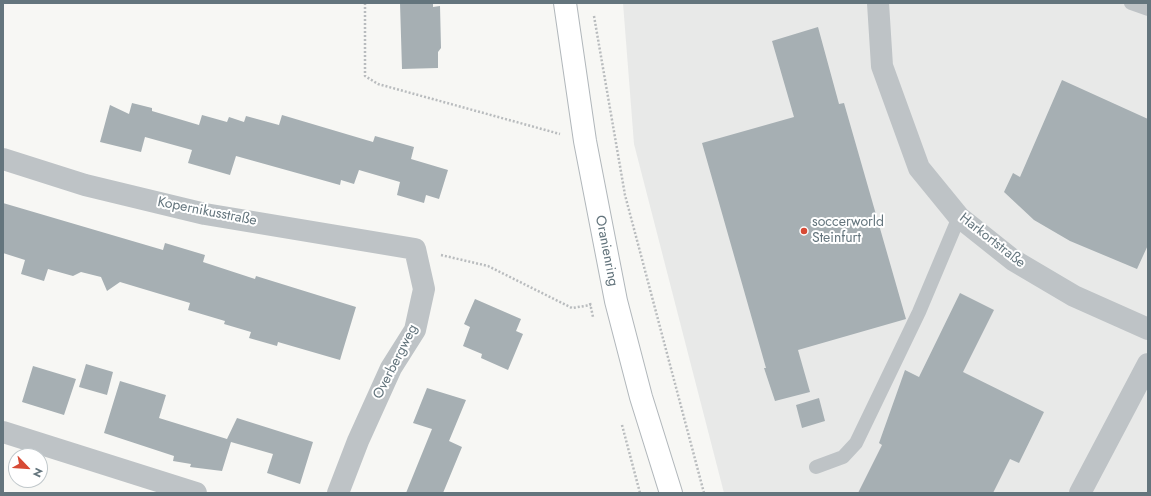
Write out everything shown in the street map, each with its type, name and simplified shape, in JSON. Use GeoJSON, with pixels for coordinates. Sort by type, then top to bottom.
{"type":"FeatureCollection","features":[{"type":"Feature","properties":{"kind":"street","name":"Oranienring"},"geometry":{"type":"LineString","coordinates":[[565,3],[585,141],[616,301],[641,397],[671,493]]}},
{"type":"Feature","properties":{"kind":"street","name":"Harkortstraße"},"geometry":{"type":"LineString","coordinates":[[878,3],[882,66],[919,168],[959,217],[1013,260],[1074,296],[1148,329]]}},
{"type":"Feature","properties":{"kind":"street","name":"Kopernikusstraße"},"geometry":{"type":"LineString","coordinates":[[3,159],[85,185],[205,214],[415,249]]}},
{"type":"Feature","properties":{"kind":"street","name":"Overbergweg"},"geometry":{"type":"LineString","coordinates":[[338,493],[358,441],[391,368],[415,330],[424,289],[415,249]]}},
{"type":"Feature","properties":{"kind":"street"},"geometry":{"type":"LineString","coordinates":[[1080,493],[1148,364]]}},
{"type":"Feature","properties":{"kind":"street"},"geometry":{"type":"LineString","coordinates":[[3,432],[196,493]]}},
{"type":"Feature","properties":{"kind":"lane"},"geometry":{"type":"LineString","coordinates":[[1131,3],[1148,9]]}},
{"type":"Feature","properties":{"kind":"lane"},"geometry":{"type":"LineString","coordinates":[[816,467],[843,457],[856,443],[919,312],[959,217]]}},
{"type":"Feature","properties":{"kind":"path"},"geometry":{"type":"LineString","coordinates":[[364,3],[365,76],[378,84],[560,134]]}},
{"type":"Feature","properties":{"kind":"path"},"geometry":{"type":"LineString","coordinates":[[593,11],[625,195],[704,493]]}},
{"type":"Feature","properties":{"kind":"path"},"geometry":{"type":"LineString","coordinates":[[415,249],[488,266],[572,308],[616,301]]}},
{"type":"Feature","properties":{"kind":"shaded area"},"geometry":{"type":"Polygon","coordinates":[[[623,3],[1148,3],[1148,493],[724,493],[634,144],[623,3]]]}},
{"type":"Feature","properties":{"kind":"building"},"geometry":{"type":"Polygon","coordinates":[[[400,3],[433,3],[433,7],[440,6],[441,48],[438,52],[438,68],[402,69],[400,3]]]}},
{"type":"Feature","properties":{"kind":"building","name":"soccerworld Steinfurt"},"geometry":{"type":"Polygon","coordinates":[[[818,27],[839,104],[844,103],[906,319],[798,350],[810,392],[775,401],[764,368],[766,368],[702,143],[794,117],[772,41],[818,27]]]}},
{"type":"Feature","properties":{"kind":"building"},"geometry":{"type":"Polygon","coordinates":[[[1062,80],[1148,119],[1148,245],[1137,269],[1070,241],[1034,220],[1004,192],[1013,173],[1020,177],[1062,80]]]}},
{"type":"Feature","properties":{"kind":"building"},"geometry":{"type":"Polygon","coordinates":[[[132,103],[152,108],[152,111],[199,125],[202,115],[227,122],[229,117],[244,122],[246,116],[279,125],[282,115],[373,142],[375,136],[414,147],[411,159],[448,170],[439,199],[426,195],[424,203],[397,195],[400,182],[359,170],[354,184],[341,180],[340,185],[236,156],[230,175],[188,163],[192,150],[145,137],[141,152],[100,142],[110,105],[129,114],[132,103]]]}},
{"type":"Feature","properties":{"kind":"building"},"geometry":{"type":"Polygon","coordinates":[[[3,203],[163,250],[165,243],[205,255],[203,262],[255,279],[256,276],[356,307],[340,360],[278,342],[277,346],[249,338],[251,332],[224,324],[225,321],[188,310],[190,303],[120,282],[107,291],[101,277],[81,272],[73,276],[48,269],[44,281],[21,274],[25,260],[3,253],[3,203]]]}},
{"type":"Feature","properties":{"kind":"building"},"geometry":{"type":"Polygon","coordinates":[[[960,293],[994,310],[963,372],[1044,412],[1019,463],[1010,459],[993,493],[858,493],[882,445],[879,443],[905,370],[919,377],[960,293]]]}},
{"type":"Feature","properties":{"kind":"building"},"geometry":{"type":"Polygon","coordinates":[[[475,299],[521,319],[516,331],[523,334],[508,370],[481,358],[482,354],[463,346],[470,327],[464,324],[475,299]]]}},
{"type":"Feature","properties":{"kind":"building"},"geometry":{"type":"Polygon","coordinates":[[[86,364],[113,372],[107,395],[79,387],[86,364]]]}},
{"type":"Feature","properties":{"kind":"building"},"geometry":{"type":"Polygon","coordinates":[[[33,366],[76,379],[64,415],[22,402],[33,366]]]}},
{"type":"Feature","properties":{"kind":"building"},"geometry":{"type":"Polygon","coordinates":[[[120,381],[166,395],[159,418],[227,439],[237,418],[313,442],[300,484],[267,473],[273,454],[231,442],[222,471],[190,467],[191,464],[173,461],[174,456],[104,433],[120,381]]]}},
{"type":"Feature","properties":{"kind":"building"},"geometry":{"type":"Polygon","coordinates":[[[427,388],[466,400],[449,441],[462,447],[443,493],[406,493],[432,429],[413,423],[427,388]]]}},
{"type":"Feature","properties":{"kind":"building"},"geometry":{"type":"Polygon","coordinates":[[[819,398],[825,421],[802,428],[796,405],[819,398]]]}},
{"type":"Feature","properties":{"kind":"place","name":"soccerworld Steinfurt"},"geometry":{"type":"Point","coordinates":[804,231]}}]}
